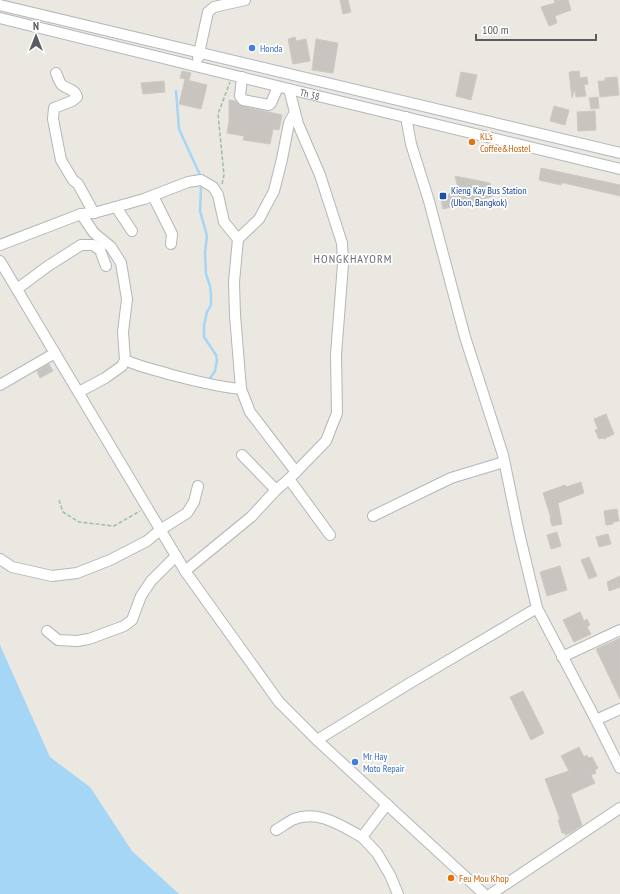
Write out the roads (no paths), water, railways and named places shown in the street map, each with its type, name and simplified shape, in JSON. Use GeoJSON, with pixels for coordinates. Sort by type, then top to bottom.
{"type":"FeatureCollection","features":[{"type":"Feature","properties":{"kind":"street"},"geometry":{"type":"LineString","coordinates":[[0,5],[1,0]]}},
{"type":"Feature","properties":{"kind":"street"},"geometry":{"type":"LineString","coordinates":[[196,66],[208,12],[214,3],[245,0]]}},
{"type":"Feature","properties":{"kind":"street","name":"Th 38"},"geometry":{"type":"LineString","coordinates":[[0,5],[620,153]]}},
{"type":"Feature","properties":{"kind":"street","name":"Th 38"},"geometry":{"type":"LineString","coordinates":[[0,18],[278,87],[620,169]]}},
{"type":"Feature","properties":{"kind":"street"},"geometry":{"type":"LineString","coordinates":[[56,73],[62,85],[74,91],[77,96],[72,101],[57,106],[53,111],[53,119],[61,160],[73,180],[78,184],[94,213]]}},
{"type":"Feature","properties":{"kind":"street"},"geometry":{"type":"LineString","coordinates":[[237,76],[240,96],[243,100],[268,105],[271,103],[278,87]]}},
{"type":"Feature","properties":{"kind":"street"},"geometry":{"type":"LineString","coordinates":[[185,571],[251,517],[326,441],[337,413],[336,355],[343,264],[342,243],[320,175],[298,124],[289,89]]}},
{"type":"Feature","properties":{"kind":"street"},"geometry":{"type":"LineString","coordinates":[[295,112],[289,123],[274,191],[259,219],[238,239],[234,282],[241,389],[250,412],[293,475],[330,535]]}},
{"type":"Feature","properties":{"kind":"street"},"geometry":{"type":"LineString","coordinates":[[406,117],[411,144],[429,201],[461,323],[504,462],[537,608],[620,768]]}},
{"type":"Feature","properties":{"kind":"street"},"geometry":{"type":"LineString","coordinates":[[0,245],[81,214],[94,213],[116,207],[153,196],[188,182],[201,180],[214,187],[218,195],[224,222],[238,239]]}},
{"type":"Feature","properties":{"kind":"street"},"geometry":{"type":"LineString","coordinates":[[153,196],[172,234],[171,244]]}},
{"type":"Feature","properties":{"kind":"street"},"geometry":{"type":"LineString","coordinates":[[116,207],[132,231]]}},
{"type":"Feature","properties":{"kind":"street"},"geometry":{"type":"LineString","coordinates":[[79,392],[105,378],[122,366],[125,360],[123,352],[123,332],[127,299],[121,263],[111,247],[94,233],[81,214]]}},
{"type":"Feature","properties":{"kind":"street"},"geometry":{"type":"LineString","coordinates":[[17,289],[81,244],[93,245],[100,250],[106,266]]}},
{"type":"Feature","properties":{"kind":"street"},"geometry":{"type":"LineString","coordinates":[[0,261],[185,571],[279,702],[317,740],[484,894]]}},
{"type":"Feature","properties":{"kind":"street"},"geometry":{"type":"LineString","coordinates":[[0,386],[55,353]]}},
{"type":"Feature","properties":{"kind":"street"},"geometry":{"type":"LineString","coordinates":[[125,360],[139,366],[190,380],[227,388],[241,389]]}},
{"type":"Feature","properties":{"kind":"street"},"geometry":{"type":"LineString","coordinates":[[242,456],[276,490]]}},
{"type":"Feature","properties":{"kind":"street"},"geometry":{"type":"LineString","coordinates":[[372,516],[451,478],[504,462]]}},
{"type":"Feature","properties":{"kind":"street"},"geometry":{"type":"LineString","coordinates":[[0,559],[12,567],[52,576],[77,573],[110,560],[147,541],[160,530],[187,513],[194,502],[198,486]]}},
{"type":"Feature","properties":{"kind":"street"},"geometry":{"type":"LineString","coordinates":[[47,631],[58,640],[77,641],[89,639],[124,626],[132,620],[141,596],[151,581],[176,556]]}},
{"type":"Feature","properties":{"kind":"street"},"geometry":{"type":"LineString","coordinates":[[317,740],[537,608]]}},
{"type":"Feature","properties":{"kind":"street"},"geometry":{"type":"LineString","coordinates":[[562,656],[620,630]]}},
{"type":"Feature","properties":{"kind":"street"},"geometry":{"type":"LineString","coordinates":[[596,720],[620,709]]}},
{"type":"Feature","properties":{"kind":"street"},"geometry":{"type":"LineString","coordinates":[[362,837],[387,804]]}},
{"type":"Feature","properties":{"kind":"street"},"geometry":{"type":"LineString","coordinates":[[491,894],[620,808]]}},
{"type":"Feature","properties":{"kind":"street"},"geometry":{"type":"LineString","coordinates":[[276,830],[291,820],[305,816],[319,816],[330,820],[362,837],[377,853],[390,875],[398,894]]}},
{"type":"Feature","properties":{"kind":"water"},"geometry":{"type":"Polygon","coordinates":[[[0,645],[50,757],[90,787],[132,851],[179,894],[0,894],[0,645]]]}},
{"type":"Feature","properties":{"kind":"waterway"},"geometry":{"type":"LineString","coordinates":[[176,91],[179,129],[200,175]]}},
{"type":"Feature","properties":{"kind":"waterway"},"geometry":{"type":"LineString","coordinates":[[201,187],[200,211],[207,236],[205,252],[206,274],[211,294],[211,305],[207,312],[204,325],[204,337],[216,355],[217,360],[215,371],[208,381]]}},
{"type":"Feature","properties":{"kind":"place","name":"Honda"},"geometry":{"type":"Point","coordinates":[252,48]}},
{"type":"Feature","properties":{"kind":"place","name":"KL's Coffee&Hostel"},"geometry":{"type":"Point","coordinates":[472,142]}},
{"type":"Feature","properties":{"kind":"place","name":"Kieng Kay Bus Station (Ubon, Bangkok)"},"geometry":{"type":"Point","coordinates":[443,196]}},
{"type":"Feature","properties":{"kind":"place","name":"Mr Hay Moto Repair"},"geometry":{"type":"Point","coordinates":[355,762]}},
{"type":"Feature","properties":{"kind":"place","name":"Feu Mou Khop"},"geometry":{"type":"Point","coordinates":[451,878]}},
{"type":"Feature","properties":{"kind":"district","name":"HONGKHAYORM"},"geometry":{"type":"Point","coordinates":[353,258]}}]}
